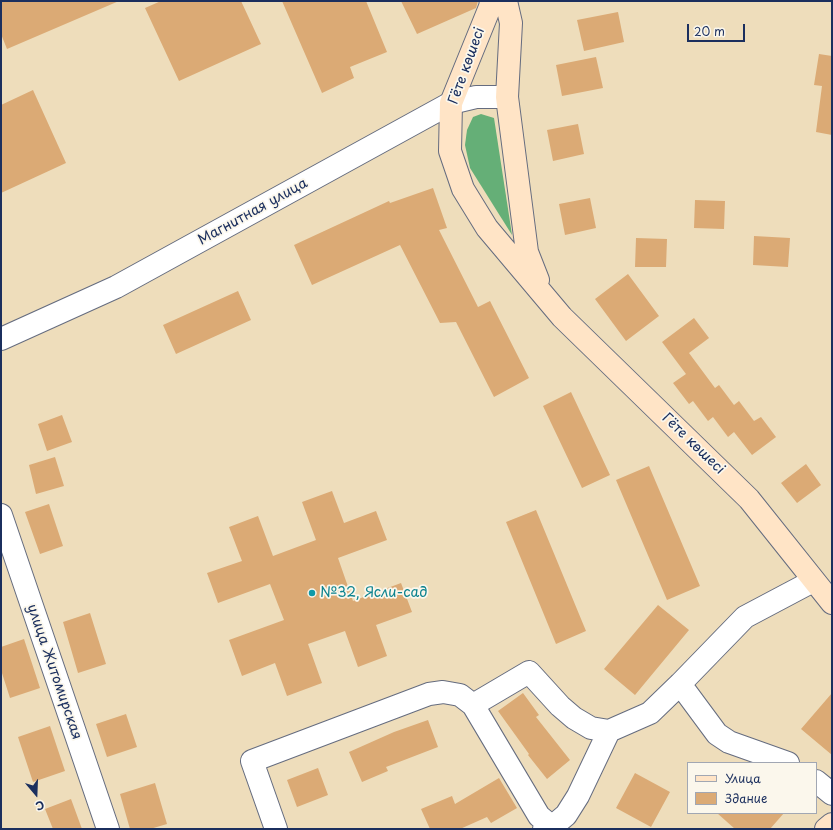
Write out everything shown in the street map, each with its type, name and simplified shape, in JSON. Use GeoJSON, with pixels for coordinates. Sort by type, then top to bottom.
{"type":"FeatureCollection","features":[{"type":"Feature","properties":{"kind":"main road","name":"Гёте көшесі"},"geometry":{"type":"LineString","coordinates":[[491,1],[490,7],[451,103],[450,151],[463,189],[487,228],[562,317],[749,499],[832,603]]}},
{"type":"Feature","properties":{"kind":"main road","name":"Гёте көшесі"},"geometry":{"type":"LineString","coordinates":[[506,1],[511,23],[507,97],[527,252],[544,295]]}},
{"type":"Feature","properties":{"kind":"main road"},"geometry":{"type":"LineString","coordinates":[[826,829],[832,824]]}},
{"type":"Feature","properties":{"kind":"street","name":"Магнитная улица"},"geometry":{"type":"LineString","coordinates":[[1,339],[116,287],[451,103],[476,97],[507,97]]}},
{"type":"Feature","properties":{"kind":"street","name":"улица Житомирская"},"geometry":{"type":"LineString","coordinates":[[1,515],[108,829]]}},
{"type":"Feature","properties":{"kind":"street"},"geometry":{"type":"LineString","coordinates":[[473,705],[529,672],[560,706],[574,718],[591,728],[609,731],[650,713],[745,617],[813,581]]}},
{"type":"Feature","properties":{"kind":"street"},"geometry":{"type":"LineString","coordinates":[[680,684],[717,734],[729,742],[785,762]]}},
{"type":"Feature","properties":{"kind":"street"},"geometry":{"type":"LineString","coordinates":[[276,829],[252,761],[428,694],[442,692],[460,695],[473,705],[539,816],[551,828],[566,815],[578,796],[609,731]]}},
{"type":"Feature","properties":{"kind":"street"},"geometry":{"type":"LineString","coordinates":[[817,782],[832,794]]}},
{"type":"Feature","properties":{"kind":"green space"},"geometry":{"type":"Polygon","coordinates":[[[481,114],[494,118],[512,235],[470,168],[465,145],[467,130],[473,117],[481,114]]]}},
{"type":"Feature","properties":{"kind":"building"},"geometry":{"type":"Polygon","coordinates":[[[1,1],[119,1],[7,49],[1,34],[1,1]]]}},
{"type":"Feature","properties":{"kind":"building"},"geometry":{"type":"Polygon","coordinates":[[[161,1],[241,1],[261,44],[179,81],[145,8],[161,1]]]}},
{"type":"Feature","properties":{"kind":"building"},"geometry":{"type":"Polygon","coordinates":[[[282,1],[366,1],[387,52],[350,67],[354,78],[322,93],[282,1]]]}},
{"type":"Feature","properties":{"kind":"building"},"geometry":{"type":"Polygon","coordinates":[[[401,1],[478,1],[476,8],[417,34],[401,1]]]}},
{"type":"Feature","properties":{"kind":"building"},"geometry":{"type":"Polygon","coordinates":[[[618,12],[624,42],[584,51],[577,20],[618,12]]]}},
{"type":"Feature","properties":{"kind":"building"},"geometry":{"type":"Polygon","coordinates":[[[819,54],[832,56],[832,135],[816,132],[822,86],[814,85],[819,54]]]}},
{"type":"Feature","properties":{"kind":"building"},"geometry":{"type":"Polygon","coordinates":[[[596,57],[603,88],[562,96],[556,65],[596,57]]]}},
{"type":"Feature","properties":{"kind":"building"},"geometry":{"type":"Polygon","coordinates":[[[33,90],[66,163],[1,193],[1,105],[33,90]]]}},
{"type":"Feature","properties":{"kind":"building"},"geometry":{"type":"Polygon","coordinates":[[[578,124],[584,154],[553,161],[547,130],[578,124]]]}},
{"type":"Feature","properties":{"kind":"building"},"geometry":{"type":"Polygon","coordinates":[[[433,188],[447,228],[439,230],[478,307],[490,301],[529,378],[494,397],[456,322],[440,323],[400,245],[312,285],[294,245],[389,201],[390,203],[433,188]]]}},
{"type":"Feature","properties":{"kind":"building"},"geometry":{"type":"Polygon","coordinates":[[[590,198],[596,228],[565,235],[559,204],[590,198]]]}},
{"type":"Feature","properties":{"kind":"building"},"geometry":{"type":"Polygon","coordinates":[[[695,200],[725,201],[724,229],[694,228],[695,200]]]}},
{"type":"Feature","properties":{"kind":"building"},"geometry":{"type":"Polygon","coordinates":[[[754,236],[790,238],[788,267],[753,265],[754,236]]]}},
{"type":"Feature","properties":{"kind":"building"},"geometry":{"type":"Polygon","coordinates":[[[636,238],[667,239],[666,267],[635,267],[636,238]]]}},
{"type":"Feature","properties":{"kind":"building"},"geometry":{"type":"Polygon","coordinates":[[[628,274],[659,316],[626,341],[595,299],[628,274]]]}},
{"type":"Feature","properties":{"kind":"building"},"geometry":{"type":"Polygon","coordinates":[[[238,291],[251,320],[176,354],[163,325],[238,291]]]}},
{"type":"Feature","properties":{"kind":"building"},"geometry":{"type":"Polygon","coordinates":[[[694,318],[709,338],[689,353],[715,388],[719,385],[734,405],[739,401],[754,421],[761,417],[776,437],[752,455],[734,432],[728,437],[713,417],[708,421],[693,401],[689,404],[673,383],[686,374],[662,342],[694,318]]]}},
{"type":"Feature","properties":{"kind":"building"},"geometry":{"type":"Polygon","coordinates":[[[571,392],[610,475],[582,488],[543,406],[571,392]]]}},
{"type":"Feature","properties":{"kind":"building"},"geometry":{"type":"Polygon","coordinates":[[[62,415],[72,442],[47,451],[38,424],[62,415]]]}},
{"type":"Feature","properties":{"kind":"building"},"geometry":{"type":"Polygon","coordinates":[[[55,457],[64,486],[36,494],[29,465],[55,457]]]}},
{"type":"Feature","properties":{"kind":"building"},"geometry":{"type":"Polygon","coordinates":[[[806,464],[821,485],[797,503],[781,483],[806,464]]]}},
{"type":"Feature","properties":{"kind":"building"},"geometry":{"type":"Polygon","coordinates":[[[649,466],[700,586],[667,600],[616,480],[649,466]]]}},
{"type":"Feature","properties":{"kind":"building","name":"№32, Ясли-сад"},"geometry":{"type":"Polygon","coordinates":[[[332,491],[344,523],[376,511],[387,540],[338,558],[353,601],[401,583],[412,612],[376,625],[387,656],[358,667],[345,631],[308,644],[322,683],[287,696],[275,663],[242,676],[229,640],[284,620],[270,584],[218,603],[207,573],[242,561],[229,527],[258,516],[273,556],[316,540],[302,502],[332,491]]]}},
{"type":"Feature","properties":{"kind":"building"},"geometry":{"type":"Polygon","coordinates":[[[49,504],[63,546],[40,554],[25,512],[49,504]]]}},
{"type":"Feature","properties":{"kind":"building"},"geometry":{"type":"Polygon","coordinates":[[[536,510],[586,631],[556,644],[506,522],[536,510]]]}},
{"type":"Feature","properties":{"kind":"building"},"geometry":{"type":"Polygon","coordinates":[[[658,605],[689,630],[635,695],[604,669],[658,605]]]}},
{"type":"Feature","properties":{"kind":"building"},"geometry":{"type":"Polygon","coordinates":[[[90,613],[106,664],[78,673],[63,622],[90,613]]]}},
{"type":"Feature","properties":{"kind":"building"},"geometry":{"type":"Polygon","coordinates":[[[24,639],[40,688],[10,698],[1,670],[1,647],[24,639]]]}},
{"type":"Feature","properties":{"kind":"building"},"geometry":{"type":"Polygon","coordinates":[[[523,693],[539,715],[536,717],[570,760],[547,779],[528,755],[529,754],[498,711],[523,693]]]}},
{"type":"Feature","properties":{"kind":"building"},"geometry":{"type":"Polygon","coordinates":[[[832,693],[832,755],[801,729],[832,693]]]}},
{"type":"Feature","properties":{"kind":"building"},"geometry":{"type":"Polygon","coordinates":[[[126,714],[137,747],[107,757],[96,724],[126,714]]]}},
{"type":"Feature","properties":{"kind":"building"},"geometry":{"type":"Polygon","coordinates":[[[428,720],[438,747],[386,767],[388,771],[362,782],[349,752],[394,732],[428,720]]]}},
{"type":"Feature","properties":{"kind":"building"},"geometry":{"type":"Polygon","coordinates":[[[50,726],[65,771],[33,782],[18,737],[50,726]]]}},
{"type":"Feature","properties":{"kind":"building"},"geometry":{"type":"Polygon","coordinates":[[[318,768],[328,795],[297,807],[287,780],[318,768]]]}},
{"type":"Feature","properties":{"kind":"building"},"geometry":{"type":"Polygon","coordinates":[[[635,773],[670,792],[651,827],[616,808],[635,773]]]}},
{"type":"Feature","properties":{"kind":"building"},"geometry":{"type":"Polygon","coordinates":[[[499,778],[517,808],[491,823],[487,817],[460,829],[430,829],[421,809],[452,796],[455,804],[499,778]]]}},
{"type":"Feature","properties":{"kind":"building"},"geometry":{"type":"Polygon","coordinates":[[[155,783],[167,824],[150,829],[130,829],[120,794],[155,783]]]}},
{"type":"Feature","properties":{"kind":"building"},"geometry":{"type":"Polygon","coordinates":[[[71,799],[82,829],[53,829],[45,809],[71,799]]]}},
{"type":"Feature","properties":{"kind":"building"},"geometry":{"type":"Polygon","coordinates":[[[718,814],[783,814],[770,829],[735,829],[718,814]]]}},
{"type":"Feature","properties":{"kind":"place","name":"№32, Ясли-сад"},"geometry":{"type":"Point","coordinates":[312,593]}}]}
